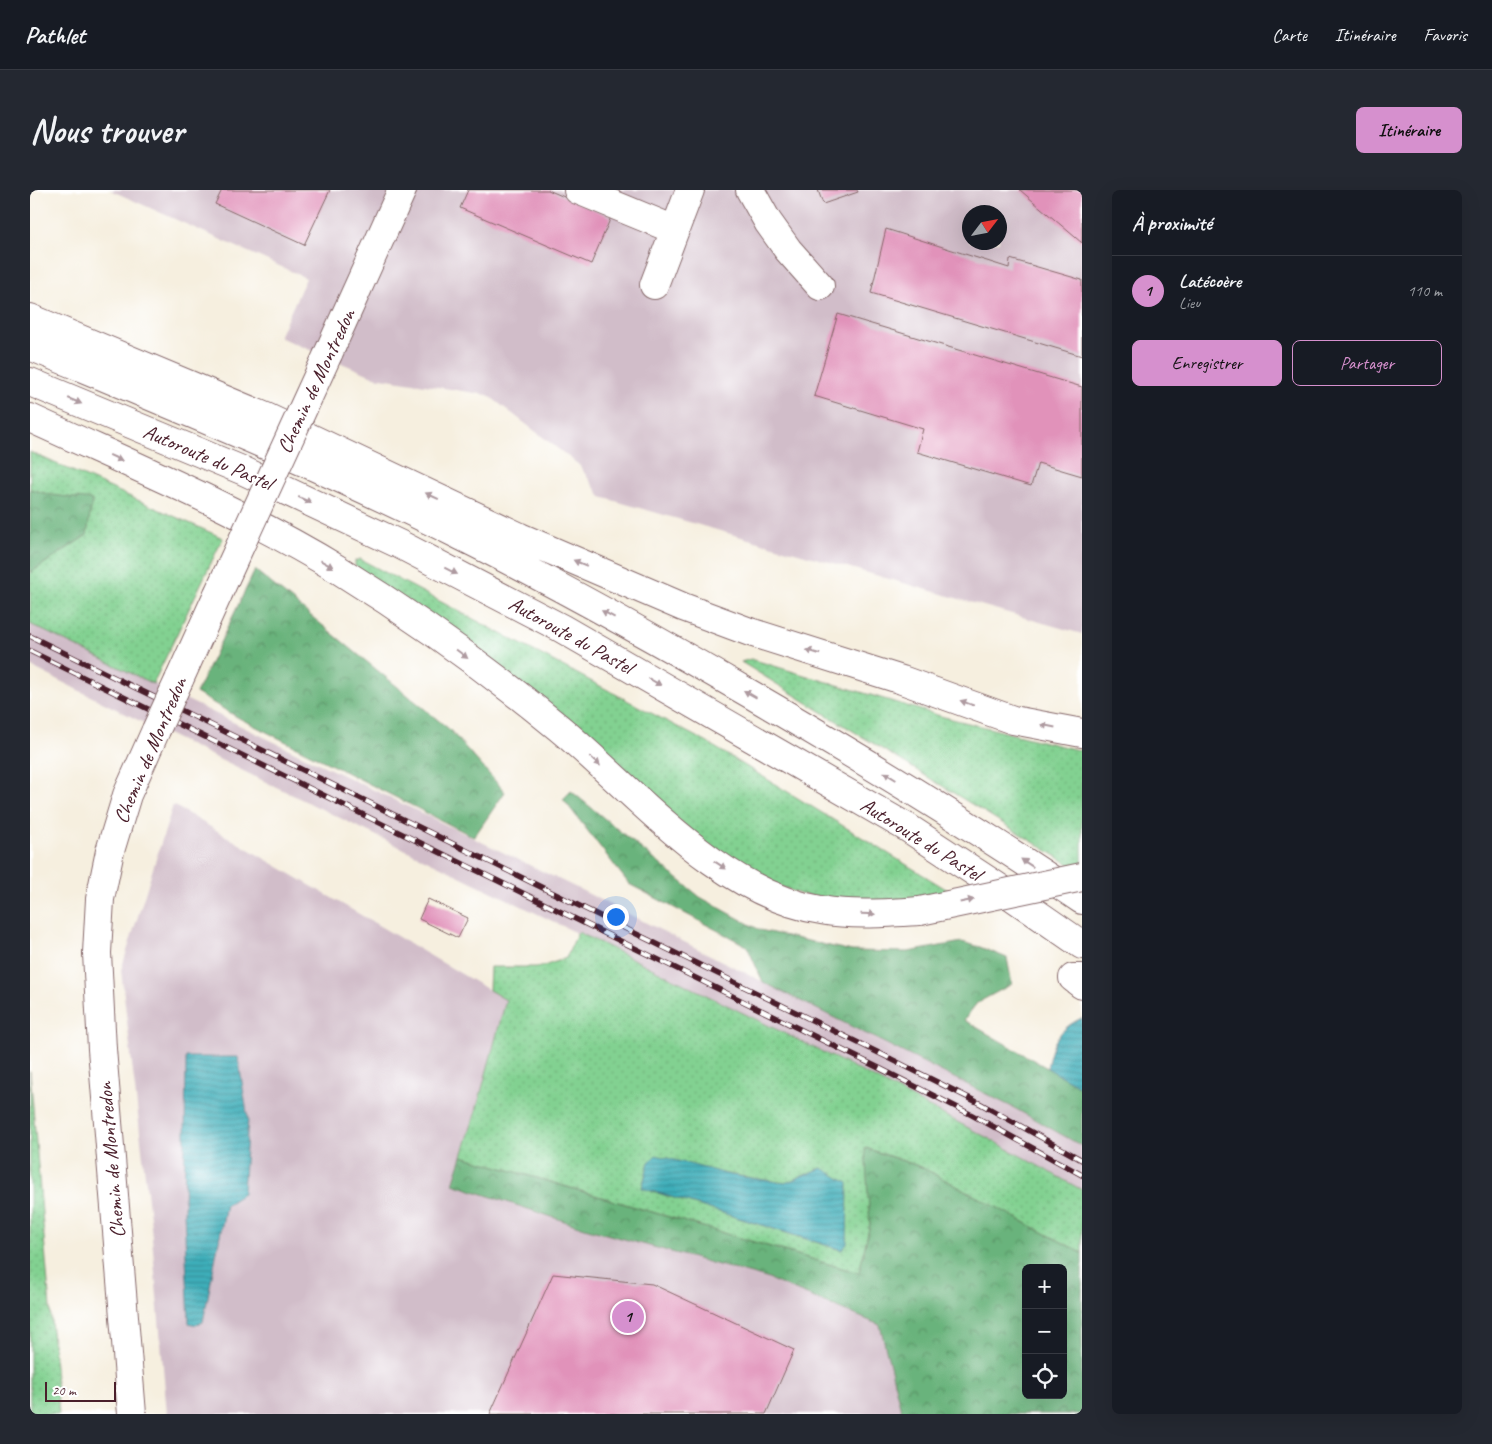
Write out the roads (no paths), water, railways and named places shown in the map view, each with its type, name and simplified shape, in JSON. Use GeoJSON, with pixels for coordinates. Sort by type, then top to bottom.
{"type":"FeatureCollection","features":[{"type":"Feature","properties":{"kind":"main road","name":"Chemin de Montredon"},"geometry":{"type":"LineString","coordinates":[[132,1414],[102,1049],[97,953],[100,899],[110,851],[127,795],[402,190]]}},
{"type":"Feature","properties":{"kind":"main road"},"geometry":{"type":"LineString","coordinates":[[578,190],[674,230]]}},
{"type":"Feature","properties":{"kind":"main road"},"geometry":{"type":"LineString","coordinates":[[654,285],[690,190]]}},
{"type":"Feature","properties":{"kind":"main road"},"geometry":{"type":"LineString","coordinates":[[750,190],[768,222],[788,250],[820,286]]}},
{"type":"Feature","properties":{"kind":"main road"},"geometry":{"type":"LineString","coordinates":[[30,318],[266,417],[520,537],[683,607],[750,632],[902,680],[1013,720],[1082,733]]}},
{"type":"Feature","properties":{"kind":"main road","name":"Autoroute du Pastel"},"geometry":{"type":"LineString","coordinates":[[30,346],[259,441],[463,536],[661,642],[858,756],[1082,900]]}},
{"type":"Feature","properties":{"kind":"main road","name":"Autoroute du Pastel"},"geometry":{"type":"LineString","coordinates":[[30,382],[244,471],[401,545],[561,628],[908,828],[1082,945]]}},
{"type":"Feature","properties":{"kind":"main road"},"geometry":{"type":"LineString","coordinates":[[30,418],[239,515],[338,570],[433,632],[559,728],[673,831],[715,863],[749,884],[782,900],[820,910],[870,914],[920,911],[1082,877]]}},
{"type":"Feature","properties":{"kind":"main road"},"geometry":{"type":"LineString","coordinates":[[1082,978],[1073,978],[1082,985]]}},
{"type":"Feature","properties":{"kind":"water"},"geometry":{"type":"Polygon","coordinates":[[[1082,1018],[1082,1088],[1047,1068],[1051,1051],[1057,1038],[1067,1027],[1082,1018]]]}},
{"type":"Feature","properties":{"kind":"water"},"geometry":{"type":"Polygon","coordinates":[[[186,1057],[238,1057],[248,1119],[243,1194],[226,1205],[203,1322],[196,1325],[189,1323],[184,1213],[186,1057]]]}},
{"type":"Feature","properties":{"kind":"water"},"geometry":{"type":"Polygon","coordinates":[[[656,1155],[730,1175],[785,1183],[822,1168],[848,1183],[847,1244],[842,1250],[642,1188],[649,1162],[656,1155]]]}},
{"type":"Feature","properties":{"kind":"railway"},"geometry":{"type":"LineString","coordinates":[[30,636],[885,1056],[981,1104],[1082,1160]]}},
{"type":"Feature","properties":{"kind":"railway"},"geometry":{"type":"LineString","coordinates":[[30,651],[879,1068],[972,1115],[1082,1175]]}},
{"type":"Feature","properties":{"kind":"place","name":"Latécoère"},"geometry":{"type":"Point","coordinates":[628,1317]}}]}
